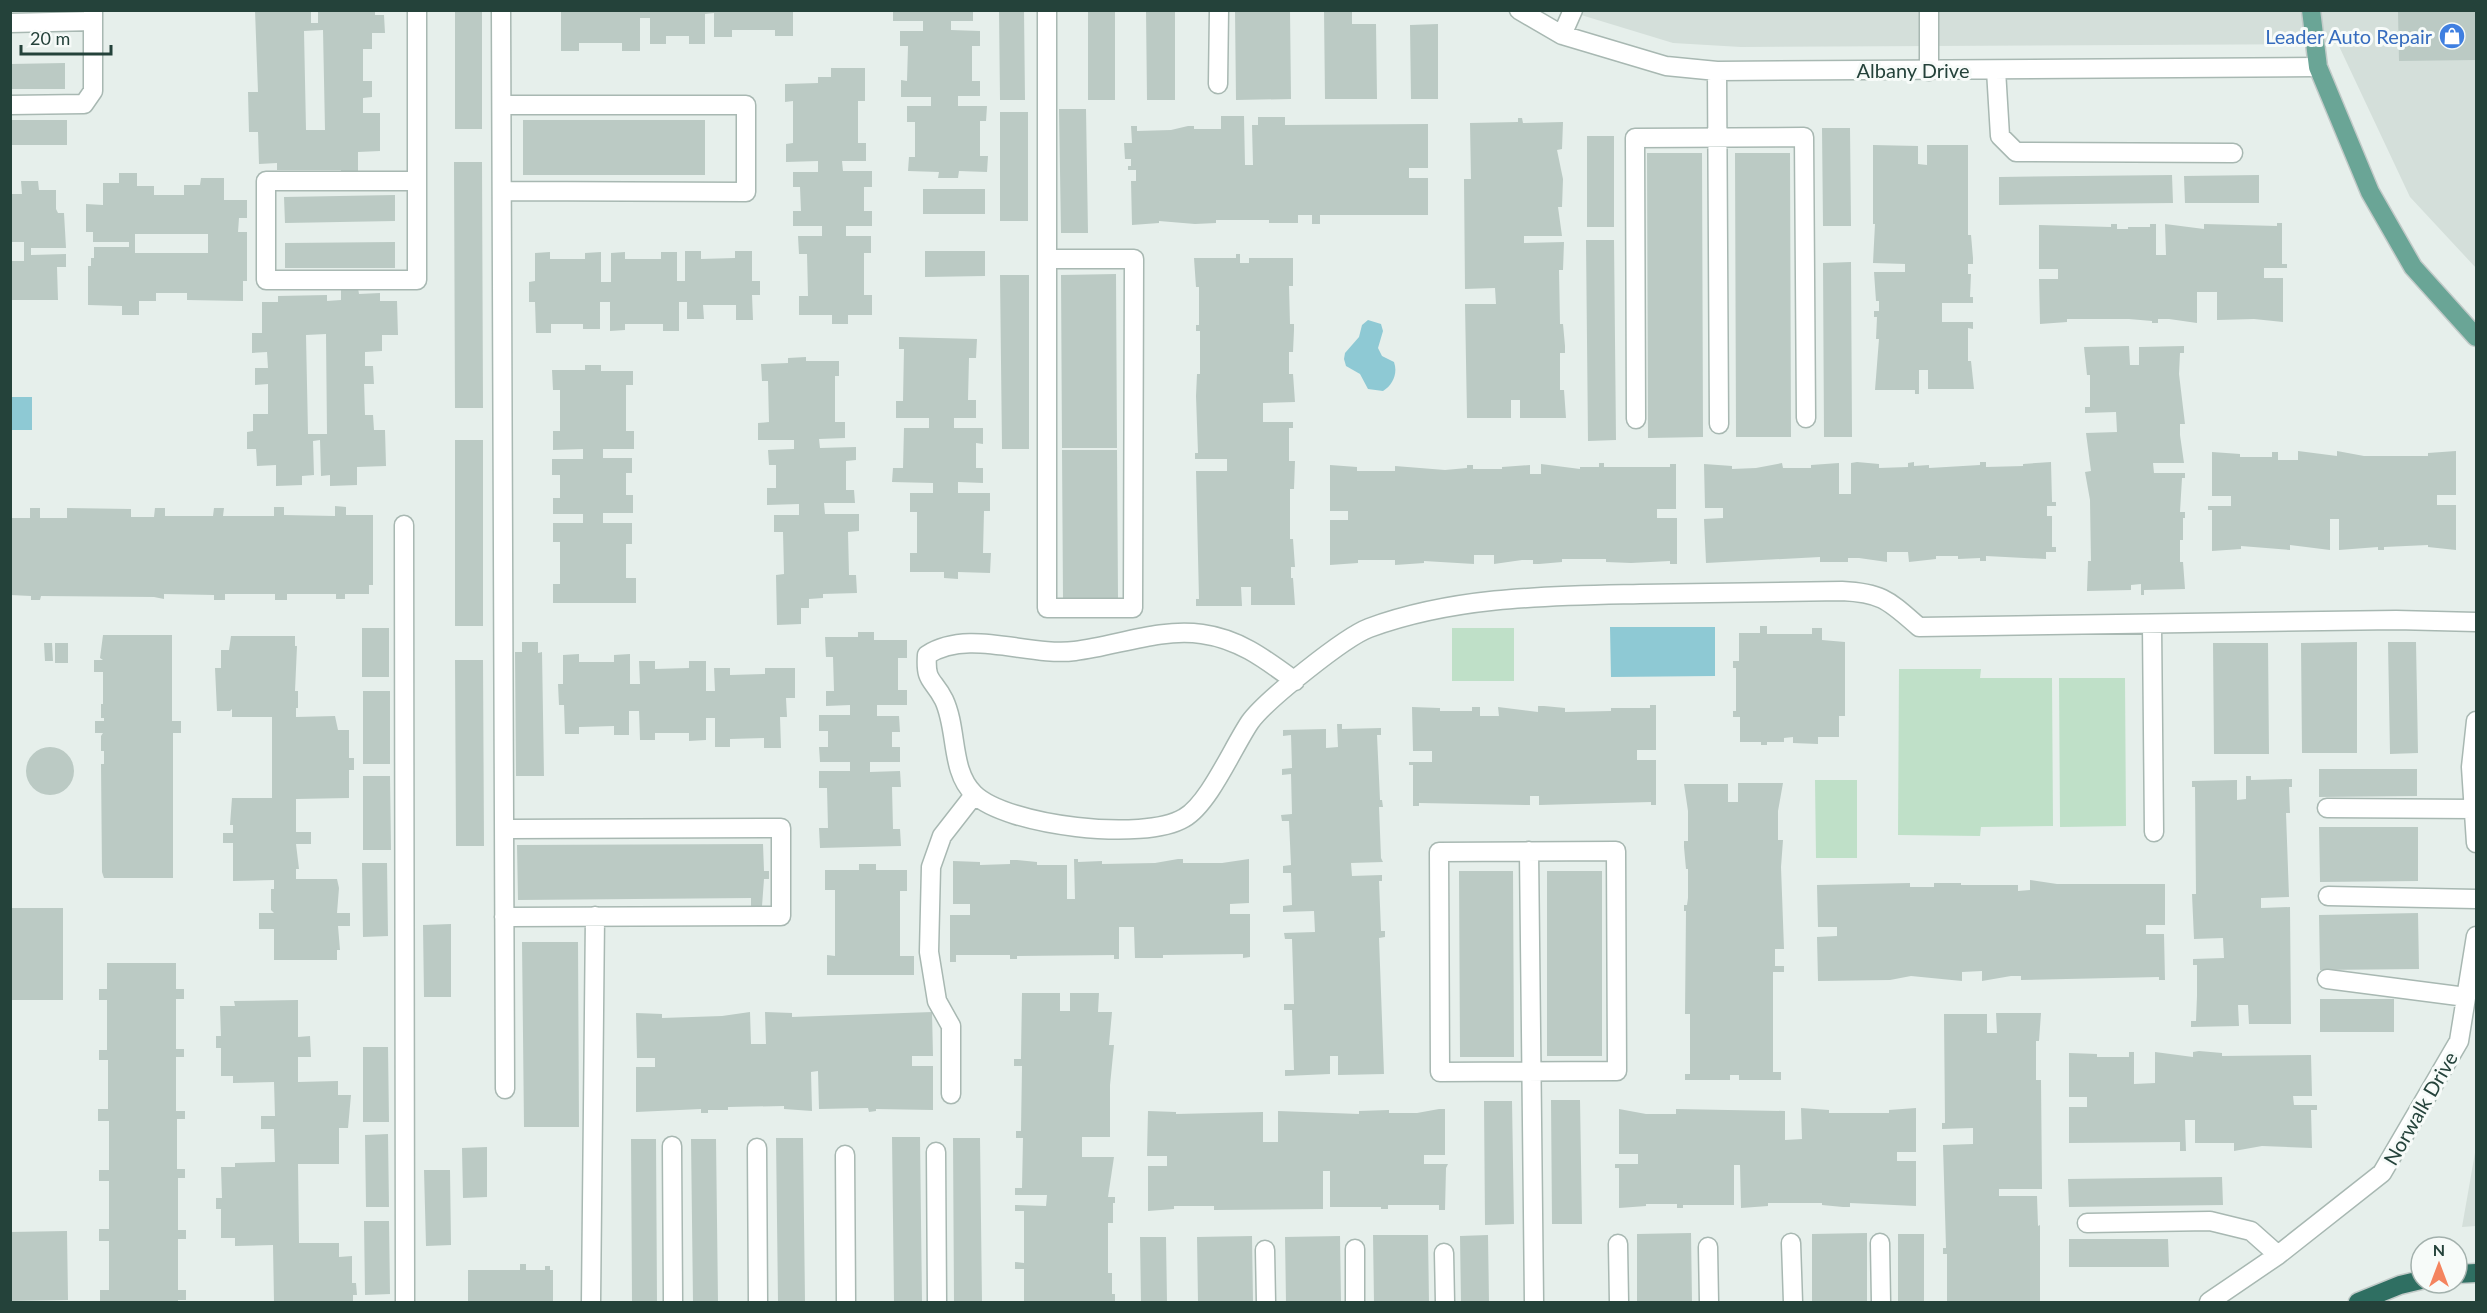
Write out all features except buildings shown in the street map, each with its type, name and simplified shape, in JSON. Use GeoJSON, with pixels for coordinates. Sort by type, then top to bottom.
{"type":"FeatureCollection","features":[{"type":"Feature","properties":{"kind":"highway"},"geometry":{"type":"LineString","coordinates":[[2358,1302],[2409,1283]]}},
{"type":"Feature","properties":{"kind":"main road"},"geometry":{"type":"LineString","coordinates":[[2311,10],[2318,67],[2370,192],[2413,267],[2476,337]]}},
{"type":"Feature","properties":{"kind":"street"},"geometry":{"type":"LineString","coordinates":[[417,10],[417,181],[417,280],[266,280],[266,181],[417,181]]}},
{"type":"Feature","properties":{"kind":"street"},"geometry":{"type":"LineString","coordinates":[[501,10],[505,1089]]}},
{"type":"Feature","properties":{"kind":"street"},"geometry":{"type":"LineString","coordinates":[[1047,10],[1047,259],[1047,608],[1133,608],[1134,259],[1047,259]]}},
{"type":"Feature","properties":{"kind":"street"},"geometry":{"type":"LineString","coordinates":[[1218,84],[1219,10]]}},
{"type":"Feature","properties":{"kind":"street","name":"Albany Drive"},"geometry":{"type":"LineString","coordinates":[[1519,10],[1562,35],[1666,66],[1717,71],[2318,67]]}},
{"type":"Feature","properties":{"kind":"street"},"geometry":{"type":"LineString","coordinates":[[1562,35],[1573,10]]}},
{"type":"Feature","properties":{"kind":"street"},"geometry":{"type":"LineString","coordinates":[[1929,10],[1929,71]]}},
{"type":"Feature","properties":{"kind":"street"},"geometry":{"type":"LineString","coordinates":[[10,23],[93,16],[93,91],[84,104],[10,105]]}},
{"type":"Feature","properties":{"kind":"street"},"geometry":{"type":"LineString","coordinates":[[1996,70],[2000,136],[2016,152],[2233,153]]}},
{"type":"Feature","properties":{"kind":"street"},"geometry":{"type":"LineString","coordinates":[[1717,71],[1719,424]]}},
{"type":"Feature","properties":{"kind":"street"},"geometry":{"type":"LineString","coordinates":[[502,105],[746,105],[746,192],[502,191]]}},
{"type":"Feature","properties":{"kind":"street"},"geometry":{"type":"LineString","coordinates":[[1636,419],[1635,138],[1804,137],[1806,417]]}},
{"type":"Feature","properties":{"kind":"street"},"geometry":{"type":"LineString","coordinates":[[404,525],[405,1302]]}},
{"type":"Feature","properties":{"kind":"street"},"geometry":{"type":"LineString","coordinates":[[1295,681],[1248,647],[1202,634],[1180,633],[1121,640],[1076,651],[1047,652],[961,644],[936,649],[927,655],[926,674],[943,699],[951,720],[962,780],[974,795],[993,808],[1041,822],[1130,831],[1162,827],[1184,818],[1198,807],[1251,720],[1268,702],[1366,629],[1479,601],[1536,596],[1869,592],[1887,600],[1919,627],[2396,620],[2476,622]]}},
{"type":"Feature","properties":{"kind":"street"},"geometry":{"type":"LineString","coordinates":[[2152,625],[2154,832]]}},
{"type":"Feature","properties":{"kind":"street"},"geometry":{"type":"LineString","coordinates":[[2476,722],[2471,767],[2476,843]]}},
{"type":"Feature","properties":{"kind":"street"},"geometry":{"type":"LineString","coordinates":[[951,1094],[951,1026],[937,1001],[929,952],[931,867],[942,836],[974,795]]}},
{"type":"Feature","properties":{"kind":"street"},"geometry":{"type":"LineString","coordinates":[[2327,808],[2474,809]]}},
{"type":"Feature","properties":{"kind":"street"},"geometry":{"type":"LineString","coordinates":[[504,829],[781,828],[781,916],[504,917]]}},
{"type":"Feature","properties":{"kind":"street"},"geometry":{"type":"LineString","coordinates":[[1529,851],[1534,1302]]}},
{"type":"Feature","properties":{"kind":"street"},"geometry":{"type":"LineString","coordinates":[[1616,851],[1617,1071],[1533,1071],[1440,1072],[1439,852],[1616,851]]}},
{"type":"Feature","properties":{"kind":"street"},"geometry":{"type":"LineString","coordinates":[[2328,896],[2476,899]]}},
{"type":"Feature","properties":{"kind":"street"},"geometry":{"type":"LineString","coordinates":[[591,1302],[595,916]]}},
{"type":"Feature","properties":{"kind":"street","name":"Norwalk Drive"},"geometry":{"type":"LineString","coordinates":[[2209,1302],[2278,1255],[2382,1173],[2458,1041],[2469,1008],[2476,936]]}},
{"type":"Feature","properties":{"kind":"street"},"geometry":{"type":"LineString","coordinates":[[2327,979],[2469,1008]]}},
{"type":"Feature","properties":{"kind":"street"},"geometry":{"type":"LineString","coordinates":[[672,1146],[673,1302]]}},
{"type":"Feature","properties":{"kind":"street"},"geometry":{"type":"LineString","coordinates":[[757,1148],[758,1302]]}},
{"type":"Feature","properties":{"kind":"street"},"geometry":{"type":"LineString","coordinates":[[936,1152],[937,1302]]}},
{"type":"Feature","properties":{"kind":"street"},"geometry":{"type":"LineString","coordinates":[[845,1155],[846,1302]]}},
{"type":"Feature","properties":{"kind":"street"},"geometry":{"type":"LineString","coordinates":[[2087,1223],[2210,1221],[2251,1231],[2278,1255]]}},
{"type":"Feature","properties":{"kind":"street"},"geometry":{"type":"LineString","coordinates":[[1791,1243],[1793,1302]]}},
{"type":"Feature","properties":{"kind":"street"},"geometry":{"type":"LineString","coordinates":[[1880,1243],[1881,1302]]}},
{"type":"Feature","properties":{"kind":"street"},"geometry":{"type":"LineString","coordinates":[[1618,1244],[1619,1302]]}},
{"type":"Feature","properties":{"kind":"street"},"geometry":{"type":"LineString","coordinates":[[1708,1246],[1709,1302]]}},
{"type":"Feature","properties":{"kind":"street"},"geometry":{"type":"LineString","coordinates":[[1355,1249],[1355,1302]]}},
{"type":"Feature","properties":{"kind":"street"},"geometry":{"type":"LineString","coordinates":[[1265,1250],[1266,1302]]}},
{"type":"Feature","properties":{"kind":"street"},"geometry":{"type":"LineString","coordinates":[[1444,1253],[1445,1302]]}},
{"type":"Feature","properties":{"kind":"shaded area"},"geometry":{"type":"Polygon","coordinates":[[[1568,11],[2476,11],[2476,268],[2410,197],[2338,44],[1741,47],[1673,43],[1568,11]]]}},
{"type":"Feature","properties":{"kind":"shaded area"},"geometry":{"type":"Polygon","coordinates":[[[2476,1147],[2476,1226],[2462,1227],[2476,1147]]]}},
{"type":"Feature","properties":{"kind":"green space"},"geometry":{"type":"Polygon","coordinates":[[[1452,628],[1514,628],[1514,681],[1452,681],[1452,628]]]}},
{"type":"Feature","properties":{"kind":"green space"},"geometry":{"type":"Polygon","coordinates":[[[1899,669],[1981,669],[1980,678],[2052,678],[2053,826],[1981,827],[1980,836],[1898,835],[1899,669]]]}},
{"type":"Feature","properties":{"kind":"green space"},"geometry":{"type":"Polygon","coordinates":[[[2059,678],[2125,678],[2126,826],[2060,827],[2059,678]]]}},
{"type":"Feature","properties":{"kind":"green space"},"geometry":{"type":"Polygon","coordinates":[[[1815,780],[1857,780],[1857,858],[1816,858],[1815,780]]]}},
{"type":"Feature","properties":{"kind":"water"},"geometry":{"type":"Polygon","coordinates":[[[1368,320],[1381,324],[1383,331],[1378,348],[1382,356],[1394,362],[1395,366],[1394,378],[1383,391],[1368,389],[1360,374],[1346,366],[1344,359],[1345,353],[1359,337],[1362,325],[1368,320]]]}},
{"type":"Feature","properties":{"kind":"water"},"geometry":{"type":"Polygon","coordinates":[[[11,397],[32,397],[32,430],[11,430],[11,397]]]}},
{"type":"Feature","properties":{"kind":"water"},"geometry":{"type":"Polygon","coordinates":[[[1610,627],[1715,627],[1715,676],[1611,677],[1610,627]]]}},
{"type":"Feature","properties":{"kind":"place","name":"Leader Auto Repair"},"geometry":{"type":"Point","coordinates":[2452,36]}}]}
